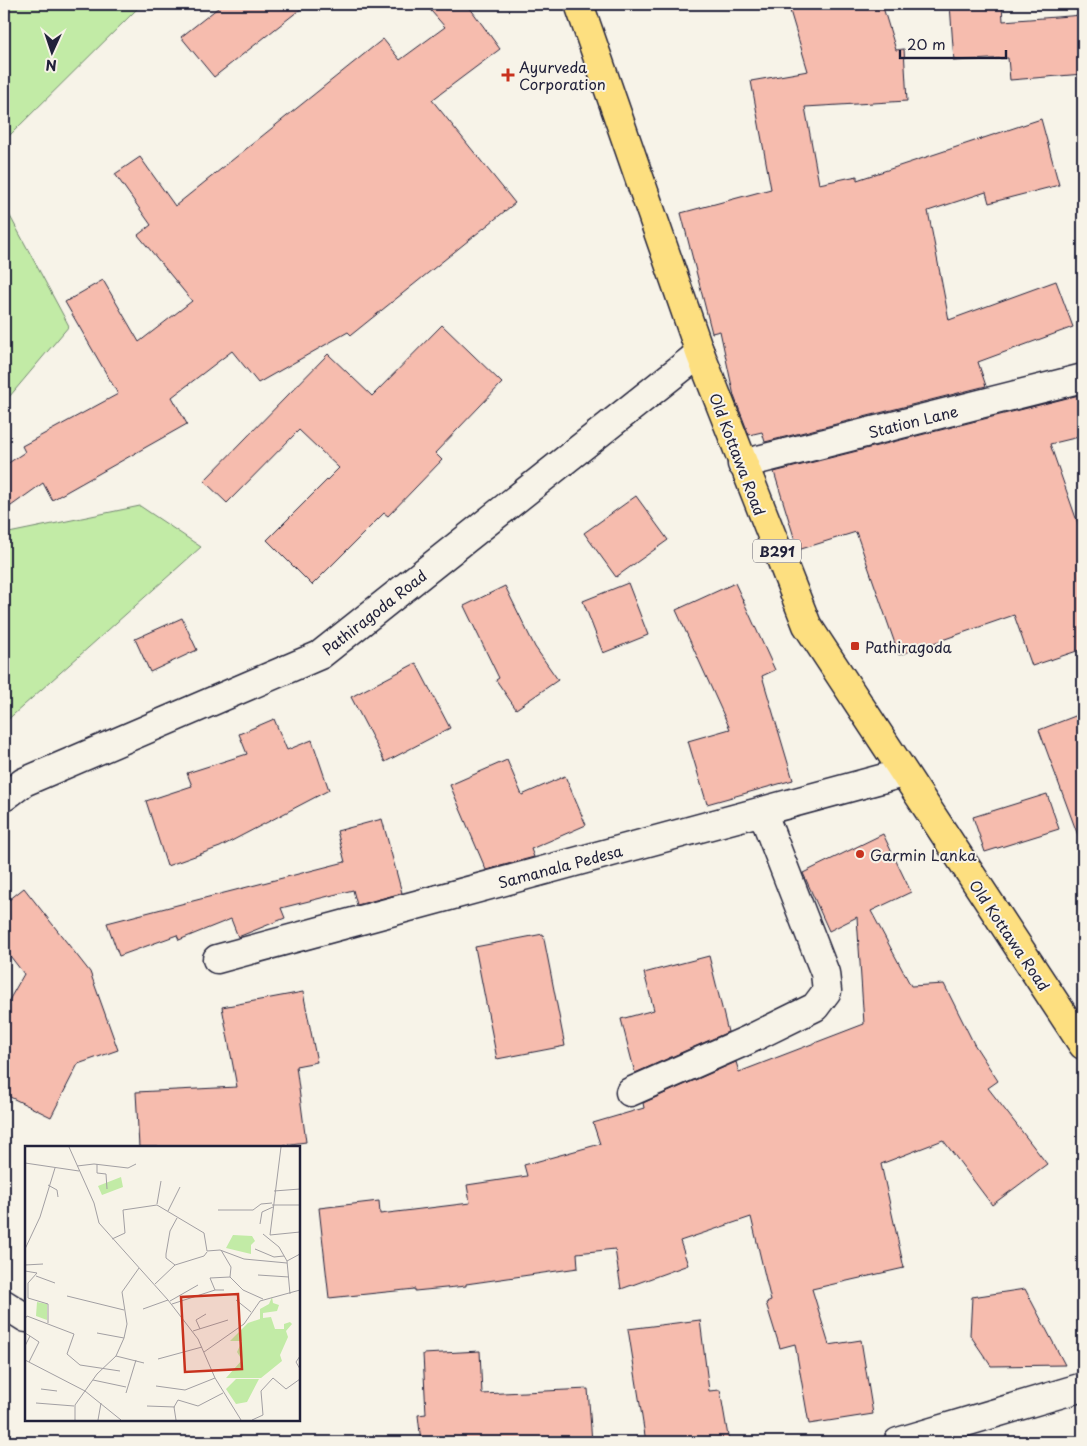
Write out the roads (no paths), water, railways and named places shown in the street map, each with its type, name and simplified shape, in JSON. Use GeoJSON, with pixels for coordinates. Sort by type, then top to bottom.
{"type":"FeatureCollection","features":[{"type":"Feature","properties":{"kind":"main road","name":"Old Kottawa Road"},"geometry":{"type":"LineString","coordinates":[[579,4],[700,354],[806,625],[1083,1045]]}},
{"type":"Feature","properties":{"kind":"street","name":"Pathiragoda Road"},"geometry":{"type":"LineString","coordinates":[[4,797],[24,782],[320,655],[700,354]]}},
{"type":"Feature","properties":{"kind":"street","name":"Station Lane"},"geometry":{"type":"LineString","coordinates":[[742,464],[1083,378]]}},
{"type":"Feature","properties":{"kind":"street","name":"Samanala Pedesa"},"geometry":{"type":"LineString","coordinates":[[217,959],[903,773]]}},
{"type":"Feature","properties":{"kind":"street"},"geometry":{"type":"LineString","coordinates":[[630,1092],[748,1040],[815,1007],[827,991],[825,973],[762,811]]}},
{"type":"Feature","properties":{"kind":"street"},"geometry":{"type":"LineString","coordinates":[[4,1304],[25,1317]]}},
{"type":"Feature","properties":{"kind":"street"},"geometry":{"type":"LineString","coordinates":[[898,1442],[1083,1387]]}},
{"type":"Feature","properties":{"kind":"place","name":"Ayurveda Corporation"},"geometry":{"type":"Point","coordinates":[508,75]}},
{"type":"Feature","properties":{"kind":"place","name":"Pathiragoda"},"geometry":{"type":"Point","coordinates":[855,646]}},
{"type":"Feature","properties":{"kind":"place","name":"Garmin Lanka"},"geometry":{"type":"Point","coordinates":[860,854]}}]}
